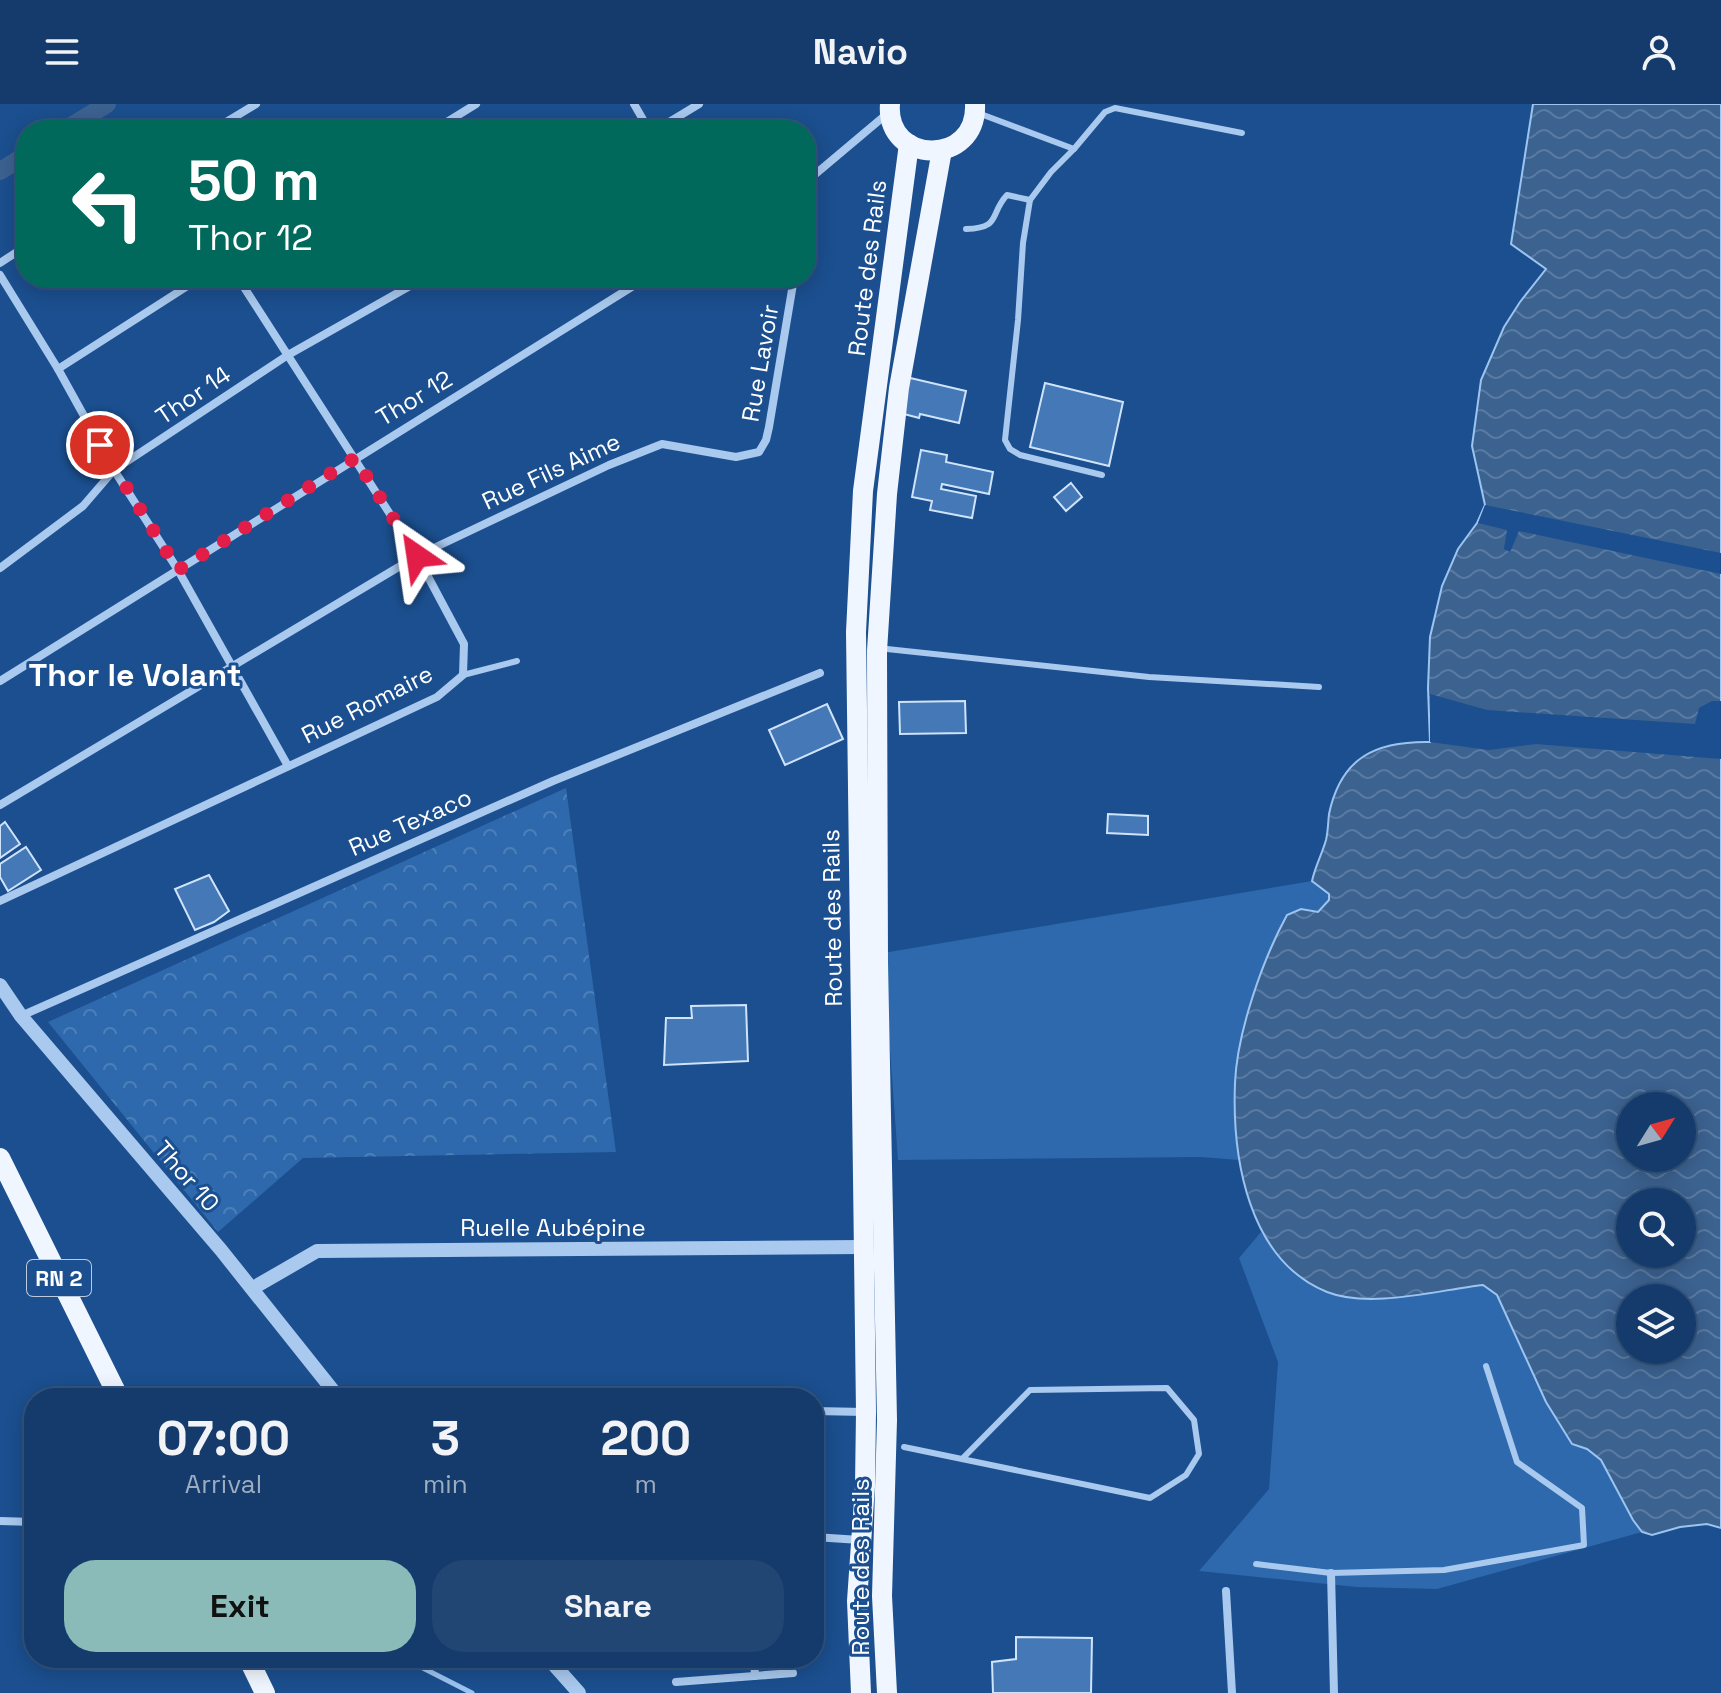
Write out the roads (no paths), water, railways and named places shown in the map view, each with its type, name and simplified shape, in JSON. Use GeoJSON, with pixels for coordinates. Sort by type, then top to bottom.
{"type":"FeatureCollection","features":[{"type":"Feature","properties":{"kind":"main road"},"geometry":{"type":"LineString","coordinates":[[890,108],[899,135],[909,144],[930,152],[954,146],[965,137],[972,125],[975,108]]}},
{"type":"Feature","properties":{"kind":"main road","name":"Route des Rails"},"geometry":{"type":"LineString","coordinates":[[861,1693],[857,1601],[866,1412],[856,632],[863,491],[909,144]]}},
{"type":"Feature","properties":{"kind":"main road","name":"Route des Rails"},"geometry":{"type":"LineString","coordinates":[[887,1693],[882,1596],[887,1420],[878,963],[877,651],[887,494],[899,388],[942,150]]}},
{"type":"Feature","properties":{"kind":"main road","name":"RN 2"},"geometry":{"type":"LineString","coordinates":[[0,1158],[114,1388]]}},
{"type":"Feature","properties":{"kind":"main road"},"geometry":{"type":"LineString","coordinates":[[253,1668],[265,1693]]}},
{"type":"Feature","properties":{"kind":"street"},"geometry":{"type":"LineString","coordinates":[[230,120],[256,104]]}},
{"type":"Feature","properties":{"kind":"street"},"geometry":{"type":"LineString","coordinates":[[450,120],[476,104]]}},
{"type":"Feature","properties":{"kind":"street"},"geometry":{"type":"LineString","coordinates":[[673,120],[699,104]]}},
{"type":"Feature","properties":{"kind":"street"},"geometry":{"type":"LineString","coordinates":[[816,175],[890,108]]}},
{"type":"Feature","properties":{"kind":"street"},"geometry":{"type":"LineString","coordinates":[[0,275],[58,369],[114,470],[178,570],[288,766]]}},
{"type":"Feature","properties":{"kind":"street"},"geometry":{"type":"LineString","coordinates":[[58,369],[184,288]]}},
{"type":"Feature","properties":{"kind":"street","name":"Rue Romaire"},"geometry":{"type":"LineString","coordinates":[[0,901],[437,697],[463,675],[464,644],[417,556],[244,288]]}},
{"type":"Feature","properties":{"kind":"street","name":"Thor 14"},"geometry":{"type":"LineString","coordinates":[[0,568],[83,506],[114,470],[288,355],[406,288]]}},
{"type":"Feature","properties":{"kind":"street","name":"Thor 12"},"geometry":{"type":"LineString","coordinates":[[0,681],[630,288]]}},
{"type":"Feature","properties":{"kind":"street","name":"Rue Lavoir"},"geometry":{"type":"LineString","coordinates":[[759,452],[769,427],[792,288]]}},
{"type":"Feature","properties":{"kind":"street","name":"Rue Fils Aime"},"geometry":{"type":"LineString","coordinates":[[0,805],[417,556],[609,465],[662,444],[736,457],[759,452]]}},
{"type":"Feature","properties":{"kind":"street","name":"Rue Texaco"},"geometry":{"type":"LineString","coordinates":[[21,1016],[553,781],[820,673]]}},
{"type":"Feature","properties":{"kind":"street","name":"Thor 10"},"geometry":{"type":"LineString","coordinates":[[0,985],[21,1016],[253,1288],[331,1388]]}},
{"type":"Feature","properties":{"kind":"street","name":"Ruelle Aubépine"},"geometry":{"type":"LineString","coordinates":[[253,1288],[317,1251],[863,1247]]}},
{"type":"Feature","properties":{"kind":"street"},"geometry":{"type":"LineString","coordinates":[[824,1411],[866,1412]]}},
{"type":"Feature","properties":{"kind":"street"},"geometry":{"type":"LineString","coordinates":[[0,1521],[24,1522]]}},
{"type":"Feature","properties":{"kind":"street"},"geometry":{"type":"LineString","coordinates":[[824,1538],[861,1540]]}},
{"type":"Feature","properties":{"kind":"street"},"geometry":{"type":"LineString","coordinates":[[1331,1573],[1334,1693]]}},
{"type":"Feature","properties":{"kind":"street"},"geometry":{"type":"LineString","coordinates":[[1226,1591],[1232,1693]]}},
{"type":"Feature","properties":{"kind":"street"},"geometry":{"type":"LineString","coordinates":[[557,1668],[579,1693]]}},
{"type":"Feature","properties":{"kind":"street"},"geometry":{"type":"LineString","coordinates":[[755,1668],[755,1676]]}},
{"type":"Feature","properties":{"kind":"street"},"geometry":{"type":"LineString","coordinates":[[676,1682],[793,1673]]}},
{"type":"Feature","properties":{"kind":"lane"},"geometry":{"type":"LineString","coordinates":[[1149,115],[1152,104]]}},
{"type":"Feature","properties":{"kind":"lane"},"geometry":{"type":"LineString","coordinates":[[975,108],[1074,149]]}},
{"type":"Feature","properties":{"kind":"lane"},"geometry":{"type":"LineString","coordinates":[[1102,475],[1020,455],[1010,449],[1005,440],[1023,243],[1030,200],[1105,112],[1115,108],[1242,133]]}},
{"type":"Feature","properties":{"kind":"lane"},"geometry":{"type":"LineString","coordinates":[[966,229],[983,228],[995,220],[1007,195],[1030,200]]}},
{"type":"Feature","properties":{"kind":"lane"},"geometry":{"type":"LineString","coordinates":[[887,649],[1149,677],[1319,687]]}},
{"type":"Feature","properties":{"kind":"lane"},"geometry":{"type":"LineString","coordinates":[[463,675],[517,661]]}},
{"type":"Feature","properties":{"kind":"lane"},"geometry":{"type":"LineString","coordinates":[[1256,1564],[1331,1573],[1444,1570],[1584,1545],[1582,1508],[1517,1462],[1486,1366]]}},
{"type":"Feature","properties":{"kind":"lane"},"geometry":{"type":"LineString","coordinates":[[904,1447],[1150,1498],[1186,1475],[1199,1454],[1194,1420],[1167,1388],[1030,1390],[962,1459]]}},
{"type":"Feature","properties":{"kind":"water"},"geometry":{"type":"Polygon","coordinates":[[[1533,104],[1721,104],[1721,1528],[1707,1524],[1652,1535],[1642,1532],[1601,1460],[1587,1449],[1572,1444],[1546,1402],[1497,1295],[1483,1285],[1404,1297],[1363,1299],[1327,1292],[1300,1277],[1279,1256],[1262,1232],[1250,1204],[1237,1143],[1235,1083],[1246,1019],[1269,953],[1287,915],[1301,909],[1318,912],[1329,900],[1329,894],[1312,881],[1326,840],[1329,814],[1342,779],[1352,766],[1377,749],[1411,742],[1430,742],[1430,637],[1442,586],[1458,549],[1477,523],[1485,505],[1472,446],[1481,380],[1504,327],[1546,269],[1511,244],[1533,104]]]}},
{"type":"Feature","properties":{"kind":"waterway"},"geometry":{"type":"LineString","coordinates":[[81,120],[107,104]]}},
{"type":"Feature","properties":{"kind":"waterway"},"geometry":{"type":"LineString","coordinates":[[0,171],[16,161]]}},
{"type":"Feature","properties":{"kind":"waterway"},"geometry":{"type":"LineString","coordinates":[[423,1668],[472,1693]]}},
{"type":"Feature","properties":{"kind":"district","name":"Thor le Volant"},"geometry":{"type":"Point","coordinates":[135,675]}}]}
